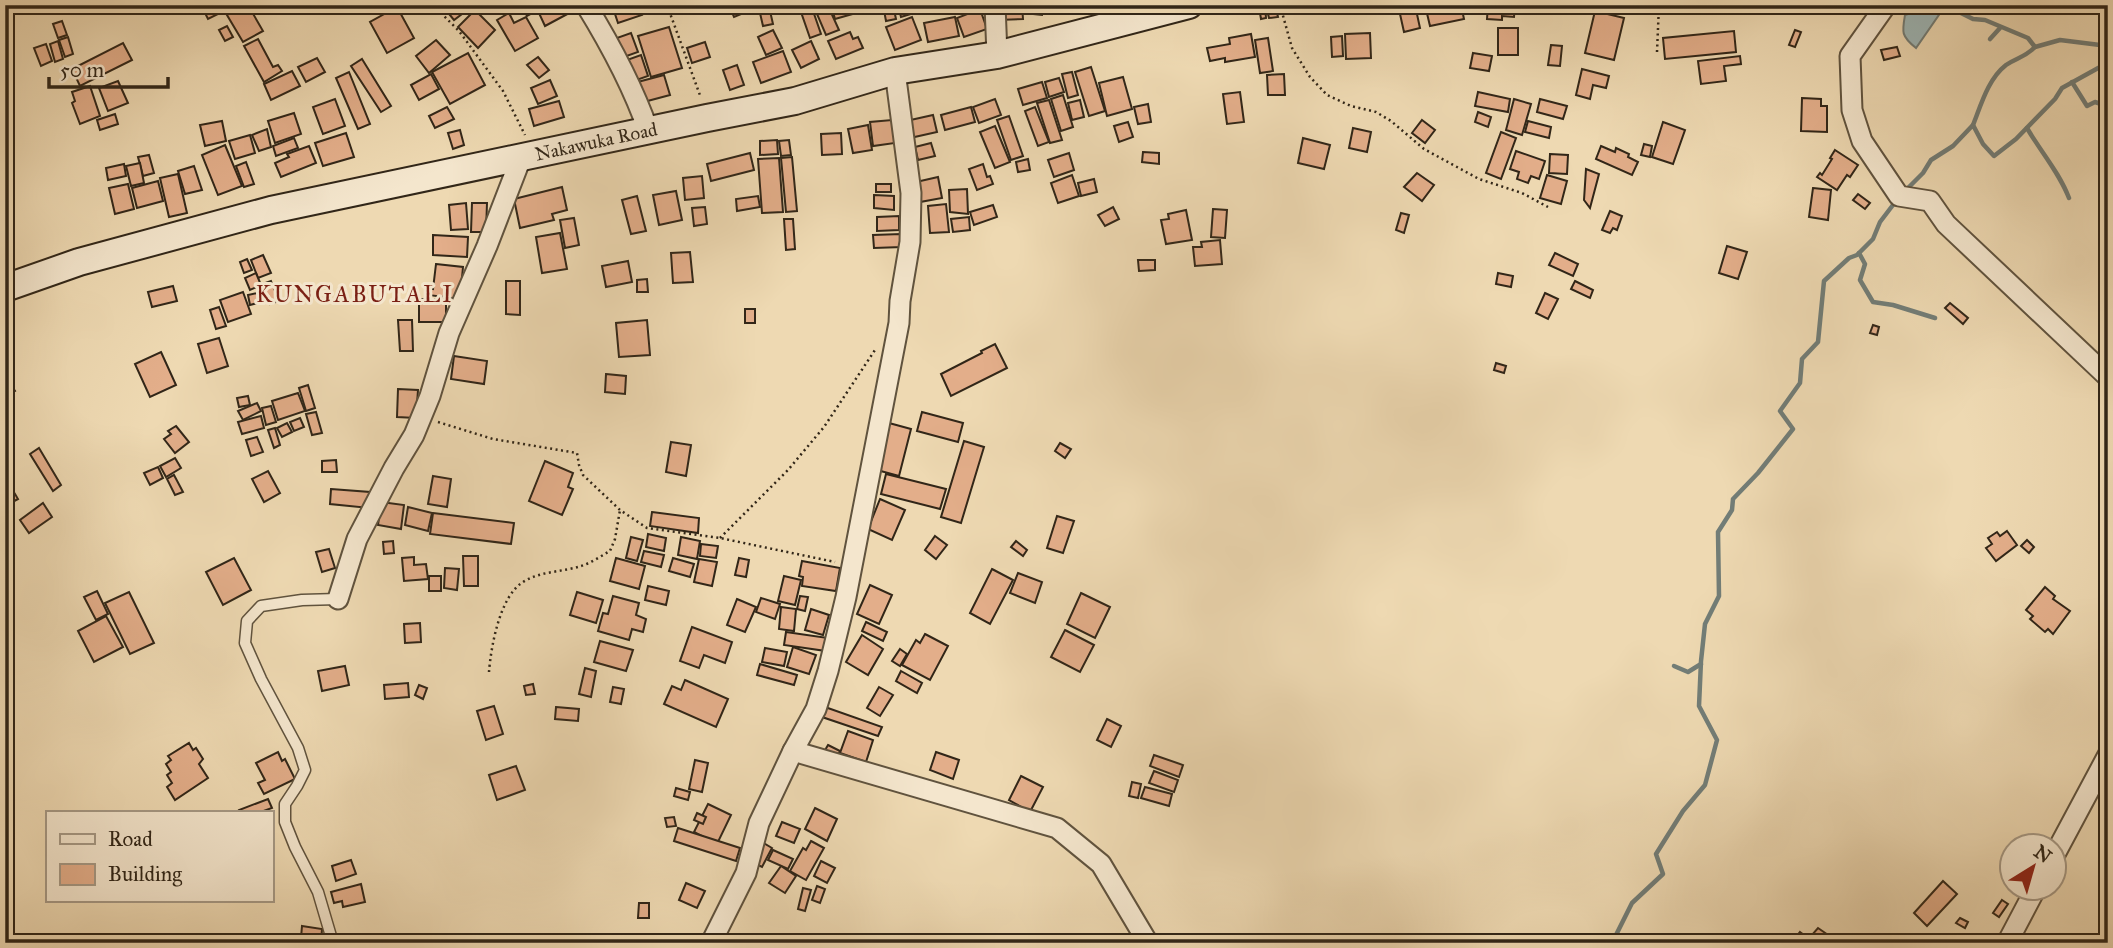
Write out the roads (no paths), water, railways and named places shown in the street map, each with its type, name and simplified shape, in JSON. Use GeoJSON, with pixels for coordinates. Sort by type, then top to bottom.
{"type":"FeatureCollection","features":[{"type":"Feature","properties":{"kind":"main road","name":"Nakawuka Road"},"geometry":{"type":"LineString","coordinates":[[5,288],[79,262],[271,210],[795,101],[895,71],[997,55],[1189,5]]}},
{"type":"Feature","properties":{"kind":"street"},"geometry":{"type":"LineString","coordinates":[[586,5],[603,32],[643,114],[648,130]]}},
{"type":"Feature","properties":{"kind":"street"},"geometry":{"type":"LineString","coordinates":[[995,5],[997,55]]}},
{"type":"Feature","properties":{"kind":"street"},"geometry":{"type":"LineString","coordinates":[[1886,5],[1850,56],[1852,110],[1862,141],[1899,195],[1930,201],[1946,224],[2108,377]]}},
{"type":"Feature","properties":{"kind":"street"},"geometry":{"type":"LineString","coordinates":[[712,943],[746,873],[759,822],[816,709],[828,671],[852,565],[899,323],[910,242],[911,193],[895,71]]}},
{"type":"Feature","properties":{"kind":"street"},"geometry":{"type":"LineString","coordinates":[[338,599],[357,539],[414,435],[430,396],[449,333],[527,156]]}},
{"type":"Feature","properties":{"kind":"street"},"geometry":{"type":"LineString","coordinates":[[793,751],[1057,828],[1101,864],[1148,943]]}},
{"type":"Feature","properties":{"kind":"street"},"geometry":{"type":"LineString","coordinates":[[2066,832],[2108,755]]}},
{"type":"Feature","properties":{"kind":"street"},"geometry":{"type":"LineString","coordinates":[[2007,943],[2029,902]]}},
{"type":"Feature","properties":{"kind":"lane"},"geometry":{"type":"LineString","coordinates":[[333,943],[318,892],[285,822],[285,804],[305,770],[298,748],[245,643],[247,621],[261,606],[302,600],[338,599]]}},
{"type":"Feature","properties":{"kind":"water"},"geometry":{"type":"Polygon","coordinates":[[[1926,5],[1944,5],[1916,48],[1904,33],[1905,15],[1923,9],[1926,5]]]}},
{"type":"Feature","properties":{"kind":"waterway"},"geometry":{"type":"LineString","coordinates":[[1945,5],[1973,19],[1985,20],[2028,38],[2035,47],[2060,40],[2108,46]]}},
{"type":"Feature","properties":{"kind":"waterway"},"geometry":{"type":"LineString","coordinates":[[1990,39],[2000,28]]}},
{"type":"Feature","properties":{"kind":"waterway"},"geometry":{"type":"LineString","coordinates":[[1973,125],[1994,77],[2006,65],[2035,47]]}},
{"type":"Feature","properties":{"kind":"waterway"},"geometry":{"type":"LineString","coordinates":[[1906,190],[1923,173],[1931,160],[1953,146],[1973,125],[1983,144],[1994,156],[2016,139],[2055,99],[2062,88],[2108,60]]}},
{"type":"Feature","properties":{"kind":"waterway"},"geometry":{"type":"LineString","coordinates":[[2072,82],[2087,106],[2095,102],[2101,104],[2108,115]]}},
{"type":"Feature","properties":{"kind":"waterway"},"geometry":{"type":"LineString","coordinates":[[2027,128],[2069,198]]}},
{"type":"Feature","properties":{"kind":"waterway"},"geometry":{"type":"LineString","coordinates":[[1612,943],[1632,903],[1663,874],[1656,854],[1683,811],[1705,785],[1717,740],[1699,706],[1705,624],[1719,596],[1718,532],[1732,510],[1733,499],[1793,429],[1780,411],[1800,383],[1802,359],[1818,342],[1824,281],[1873,239],[1880,222],[1896,201]]}},
{"type":"Feature","properties":{"kind":"waterway"},"geometry":{"type":"LineString","coordinates":[[1859,253],[1865,264],[1860,280],[1873,302],[1935,318]]}},
{"type":"Feature","properties":{"kind":"waterway"},"geometry":{"type":"LineString","coordinates":[[1674,666],[1688,672],[1701,664]]}},
{"type":"Feature","properties":{"kind":"district","name":"KUNGABUTALI"},"geometry":{"type":"Point","coordinates":[355,294]}}]}
